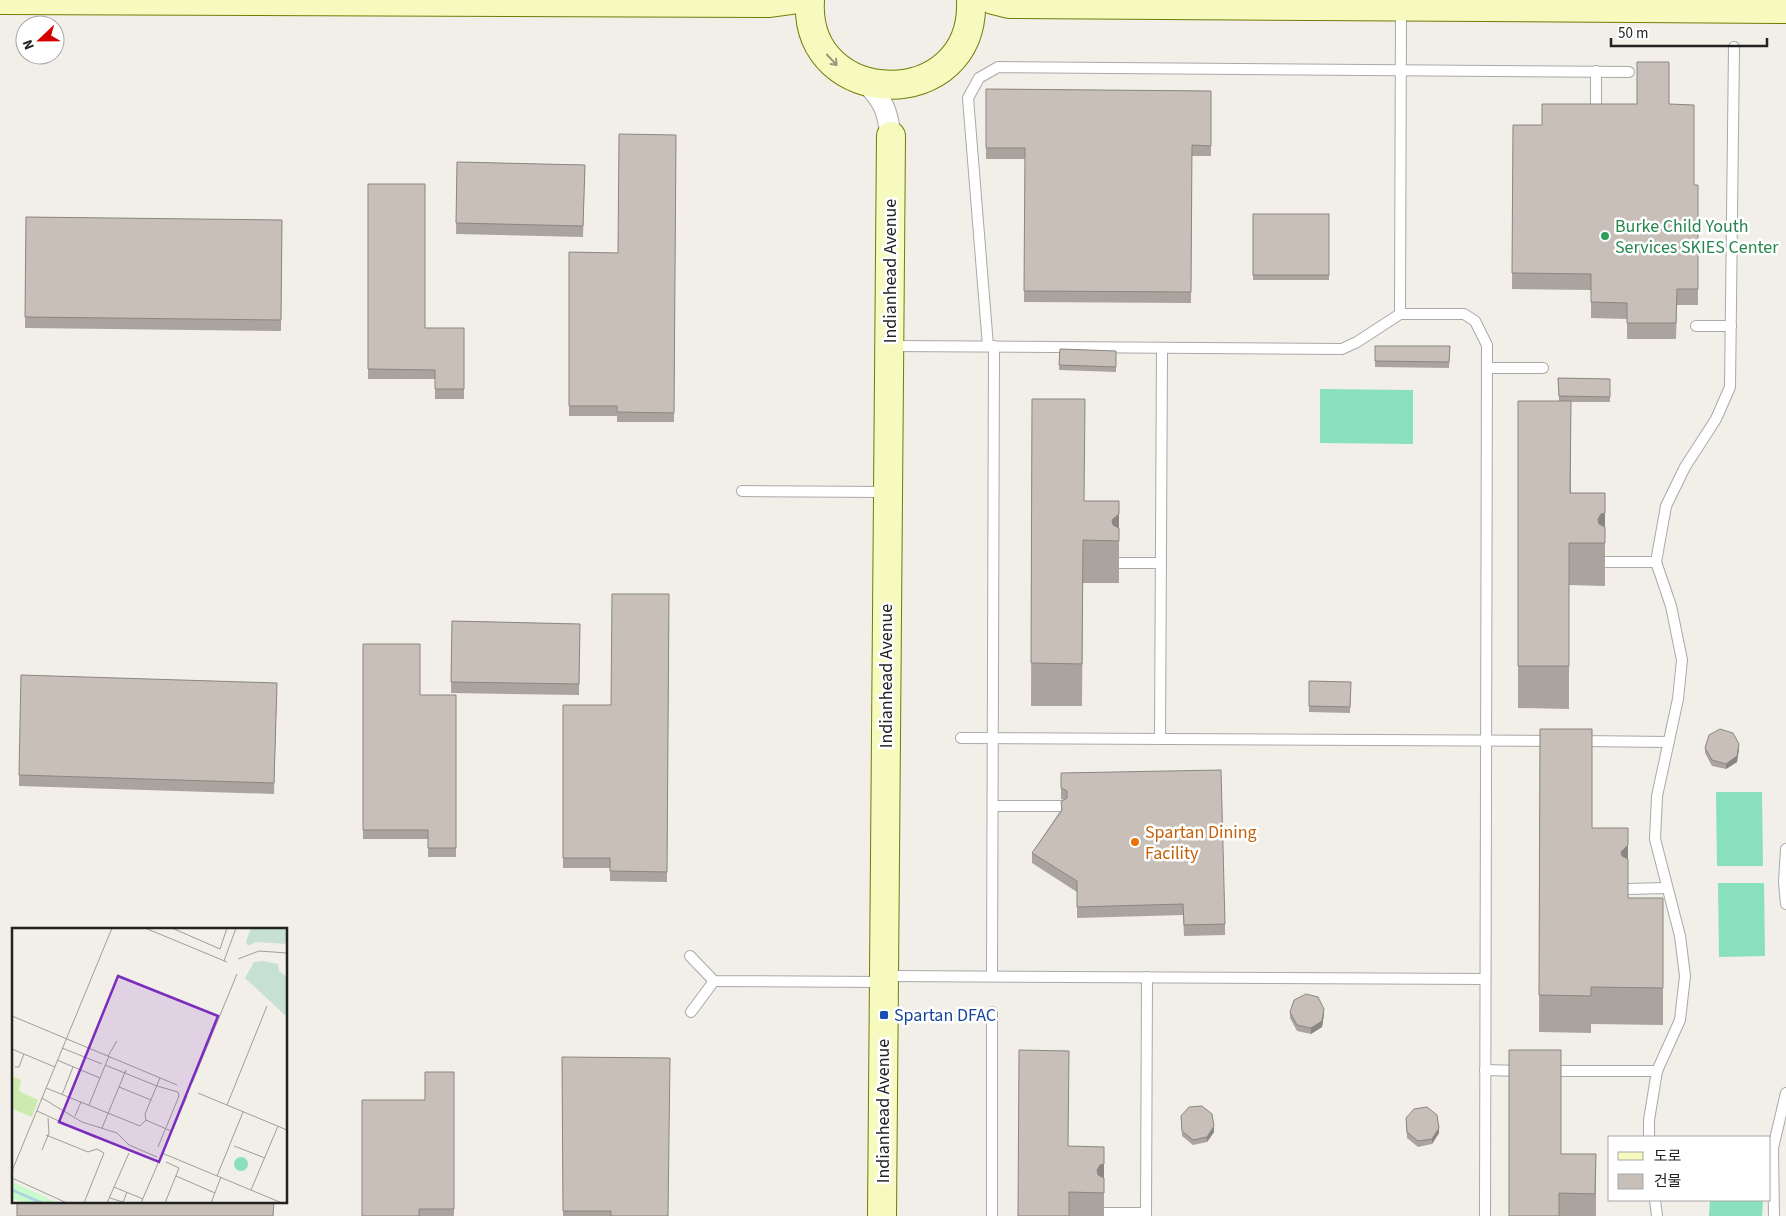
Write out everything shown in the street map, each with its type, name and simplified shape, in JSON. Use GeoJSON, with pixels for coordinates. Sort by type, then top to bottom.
{"type":"FeatureCollection","features":[{"type":"Feature","properties":{"kind":"main road"},"geometry":{"type":"LineString","coordinates":[[0,0],[781,2],[802,14],[813,26]]}},
{"type":"Feature","properties":{"kind":"main road"},"geometry":{"type":"LineString","coordinates":[[810,0],[813,26],[830,58],[846,73],[865,82],[889,86],[912,84],[933,75],[948,63],[960,47],[968,29],[971,0]]}},
{"type":"Feature","properties":{"kind":"main road"},"geometry":{"type":"LineString","coordinates":[[968,29],[1001,2],[1786,9]]}},
{"type":"Feature","properties":{"kind":"main road","name":"Indianhead Avenue"},"geometry":{"type":"LineString","coordinates":[[882,1216],[891,136]]}},
{"type":"Feature","properties":{"kind":"street"},"geometry":{"type":"LineString","coordinates":[[865,82],[880,97],[887,112],[891,136]]}},
{"type":"Feature","properties":{"kind":"street"},"geometry":{"type":"LineString","coordinates":[[891,136],[893,113],[899,98],[912,84]]}},
{"type":"Feature","properties":{"kind":"lane"},"geometry":{"type":"LineString","coordinates":[[1400,314],[1401,7]]}},
{"type":"Feature","properties":{"kind":"lane"},"geometry":{"type":"LineString","coordinates":[[1649,1136],[1649,1120],[1657,1072],[1680,1020],[1686,976],[1680,936],[1666,888],[1655,839],[1657,796],[1678,699],[1682,660],[1671,606],[1656,562],[1666,506],[1685,466],[1716,419],[1730,386],[1734,47]]}},
{"type":"Feature","properties":{"kind":"lane"},"geometry":{"type":"LineString","coordinates":[[992,976],[991,346],[968,98],[979,78],[998,66],[1629,72]]}},
{"type":"Feature","properties":{"kind":"lane"},"geometry":{"type":"LineString","coordinates":[[1596,71],[1596,105]]}},
{"type":"Feature","properties":{"kind":"lane"},"geometry":{"type":"LineString","coordinates":[[889,346],[1342,349],[1357,342],[1400,314],[1464,314],[1475,321],[1487,345],[1485,1216]]}},
{"type":"Feature","properties":{"kind":"lane"},"geometry":{"type":"LineString","coordinates":[[1696,326],[1731,326]]}},
{"type":"Feature","properties":{"kind":"lane"},"geometry":{"type":"LineString","coordinates":[[1160,739],[1162,348]]}},
{"type":"Feature","properties":{"kind":"lane"},"geometry":{"type":"LineString","coordinates":[[1486,368],[1543,368]]}},
{"type":"Feature","properties":{"kind":"lane"},"geometry":{"type":"LineString","coordinates":[[742,491],[888,492]]}},
{"type":"Feature","properties":{"kind":"lane"},"geometry":{"type":"LineString","coordinates":[[1605,562],[1656,562]]}},
{"type":"Feature","properties":{"kind":"lane"},"geometry":{"type":"LineString","coordinates":[[1119,563],[1161,563]]}},
{"type":"Feature","properties":{"kind":"lane"},"geometry":{"type":"LineString","coordinates":[[961,738],[1669,742]]}},
{"type":"Feature","properties":{"kind":"lane"},"geometry":{"type":"LineString","coordinates":[[993,806],[1061,806]]}},
{"type":"Feature","properties":{"kind":"lane"},"geometry":{"type":"LineString","coordinates":[[1786,849],[1784,882],[1786,904]]}},
{"type":"Feature","properties":{"kind":"lane"},"geometry":{"type":"LineString","coordinates":[[1628,888],[1666,888]]}},
{"type":"Feature","properties":{"kind":"lane"},"geometry":{"type":"LineString","coordinates":[[690,956],[714,981],[992,976],[1485,979]]}},
{"type":"Feature","properties":{"kind":"lane"},"geometry":{"type":"LineString","coordinates":[[1104,1213],[1146,1215],[1147,977]]}},
{"type":"Feature","properties":{"kind":"lane"},"geometry":{"type":"LineString","coordinates":[[691,1012],[714,981]]}},
{"type":"Feature","properties":{"kind":"lane"},"geometry":{"type":"LineString","coordinates":[[992,1012],[992,1216]]}},
{"type":"Feature","properties":{"kind":"lane"},"geometry":{"type":"LineString","coordinates":[[1485,1070],[1657,1072]]}},
{"type":"Feature","properties":{"kind":"lane"},"geometry":{"type":"LineString","coordinates":[[1774,1216],[1773,1148],[1786,1093]]}},
{"type":"Feature","properties":{"kind":"lane"},"geometry":{"type":"LineString","coordinates":[[1655,1201],[1657,1216]]}},
{"type":"Feature","properties":{"kind":"green space"},"geometry":{"type":"Polygon","coordinates":[[[1320,389],[1413,390],[1413,444],[1320,443],[1320,389]]]}},
{"type":"Feature","properties":{"kind":"green space"},"geometry":{"type":"Polygon","coordinates":[[[1716,792],[1762,792],[1763,866],[1717,866],[1716,792]]]}},
{"type":"Feature","properties":{"kind":"green space"},"geometry":{"type":"Polygon","coordinates":[[[1718,883],[1764,883],[1765,956],[1719,957],[1718,883]]]}},
{"type":"Feature","properties":{"kind":"green space"},"geometry":{"type":"Polygon","coordinates":[[[1710,1201],[1763,1201],[1762,1216],[1709,1216],[1710,1201]]]}},
{"type":"Feature","properties":{"kind":"building","name":"Burke Child Youth Services SKIES Center"},"geometry":{"type":"Polygon","coordinates":[[[1637,62],[1669,62],[1669,104],[1694,105],[1694,185],[1698,185],[1698,289],[1677,289],[1676,323],[1627,323],[1627,303],[1591,302],[1591,274],[1512,273],[1513,125],[1542,125],[1542,104],[1637,104],[1637,62]]]}},
{"type":"Feature","properties":{"kind":"building"},"geometry":{"type":"Polygon","coordinates":[[[986,89],[1211,91],[1211,146],[1192,145],[1191,292],[1024,291],[1025,148],[986,148],[986,89]]]}},
{"type":"Feature","properties":{"kind":"building"},"geometry":{"type":"Polygon","coordinates":[[[619,134],[676,135],[674,413],[617,412],[617,406],[569,406],[569,252],[618,253],[619,134]]]}},
{"type":"Feature","properties":{"kind":"building"},"geometry":{"type":"Polygon","coordinates":[[[457,162],[585,165],[583,226],[456,223],[457,162]]]}},
{"type":"Feature","properties":{"kind":"building"},"geometry":{"type":"Polygon","coordinates":[[[368,184],[425,184],[425,328],[464,328],[464,389],[435,389],[435,370],[368,369],[368,184]]]}},
{"type":"Feature","properties":{"kind":"building"},"geometry":{"type":"Polygon","coordinates":[[[1253,214],[1329,214],[1329,275],[1253,275],[1253,214]]]}},
{"type":"Feature","properties":{"kind":"building"},"geometry":{"type":"Polygon","coordinates":[[[26,217],[282,220],[281,320],[25,317],[26,217]]]}},
{"type":"Feature","properties":{"kind":"building"},"geometry":{"type":"Polygon","coordinates":[[[1375,346],[1450,346],[1449,362],[1375,361],[1375,346]]]}},
{"type":"Feature","properties":{"kind":"building"},"geometry":{"type":"Polygon","coordinates":[[[1060,349],[1116,351],[1116,367],[1059,365],[1060,349]]]}},
{"type":"Feature","properties":{"kind":"building"},"geometry":{"type":"Polygon","coordinates":[[[1558,378],[1610,379],[1610,397],[1559,396],[1558,378]]]}},
{"type":"Feature","properties":{"kind":"building"},"geometry":{"type":"Polygon","coordinates":[[[1032,399],[1085,399],[1084,501],[1119,501],[1119,514],[1112,520],[1113,525],[1119,528],[1119,541],[1083,540],[1082,664],[1031,663],[1032,399]]]}},
{"type":"Feature","properties":{"kind":"building"},"geometry":{"type":"Polygon","coordinates":[[[1518,401],[1571,401],[1570,493],[1605,493],[1605,513],[1601,514],[1598,519],[1599,524],[1605,527],[1605,543],[1569,543],[1569,666],[1518,666],[1518,401]]]}},
{"type":"Feature","properties":{"kind":"building"},"geometry":{"type":"Polygon","coordinates":[[[612,594],[669,594],[667,872],[610,871],[610,858],[563,858],[563,705],[611,705],[612,594]]]}},
{"type":"Feature","properties":{"kind":"building"},"geometry":{"type":"Polygon","coordinates":[[[452,621],[580,624],[579,684],[451,682],[452,621]]]}},
{"type":"Feature","properties":{"kind":"building"},"geometry":{"type":"Polygon","coordinates":[[[363,644],[420,644],[420,695],[456,695],[456,848],[428,848],[428,830],[363,830],[363,644]]]}},
{"type":"Feature","properties":{"kind":"building"},"geometry":{"type":"Polygon","coordinates":[[[21,675],[277,683],[274,783],[19,775],[21,675]]]}},
{"type":"Feature","properties":{"kind":"building"},"geometry":{"type":"Polygon","coordinates":[[[1309,681],[1351,682],[1350,707],[1309,706],[1309,681]]]}},
{"type":"Feature","properties":{"kind":"building"},"geometry":{"type":"Polygon","coordinates":[[[1540,729],[1592,729],[1592,828],[1628,828],[1628,845],[1621,852],[1622,856],[1628,859],[1628,898],[1663,898],[1663,988],[1591,987],[1591,996],[1539,995],[1540,729]]]}},
{"type":"Feature","properties":{"kind":"building"},"geometry":{"type":"Polygon","coordinates":[[[1720,729],[1733,733],[1739,744],[1737,756],[1726,764],[1712,760],[1705,748],[1709,735],[1720,729]]]}},
{"type":"Feature","properties":{"kind":"building","name":"Spartan Dining Facility"},"geometry":{"type":"Polygon","coordinates":[[[1221,770],[1225,924],[1184,925],[1183,904],[1077,907],[1077,881],[1032,853],[1062,810],[1061,802],[1067,798],[1067,791],[1061,788],[1061,773],[1221,770]]]}},
{"type":"Feature","properties":{"kind":"building"},"geometry":{"type":"Polygon","coordinates":[[[1306,994],[1318,997],[1324,1009],[1322,1021],[1311,1028],[1297,1025],[1290,1012],[1294,1000],[1306,994]]]}},
{"type":"Feature","properties":{"kind":"building"},"geometry":{"type":"Polygon","coordinates":[[[1019,1050],[1069,1051],[1068,1146],[1104,1147],[1104,1164],[1100,1165],[1097,1170],[1098,1175],[1104,1178],[1104,1193],[1069,1192],[1069,1216],[1018,1216],[1019,1050]]]}},
{"type":"Feature","properties":{"kind":"building"},"geometry":{"type":"Polygon","coordinates":[[[1509,1050],[1561,1050],[1561,1154],[1596,1154],[1595,1194],[1559,1193],[1559,1216],[1509,1216],[1509,1050]]]}},
{"type":"Feature","properties":{"kind":"building"},"geometry":{"type":"Polygon","coordinates":[[[562,1057],[670,1058],[668,1216],[611,1216],[611,1211],[563,1211],[562,1057]]]}},
{"type":"Feature","properties":{"kind":"building"},"geometry":{"type":"Polygon","coordinates":[[[425,1072],[454,1072],[454,1209],[419,1209],[419,1216],[362,1216],[362,1100],[425,1100],[425,1072]]]}},
{"type":"Feature","properties":{"kind":"building"},"geometry":{"type":"Polygon","coordinates":[[[1202,1106],[1212,1114],[1214,1126],[1207,1137],[1193,1140],[1182,1131],[1181,1116],[1189,1107],[1202,1106]]]}},
{"type":"Feature","properties":{"kind":"building"},"geometry":{"type":"Polygon","coordinates":[[[1427,1107],[1437,1115],[1439,1128],[1432,1139],[1418,1141],[1407,1132],[1406,1118],[1414,1109],[1427,1107]]]}},
{"type":"Feature","properties":{"kind":"building"},"geometry":{"type":"Polygon","coordinates":[[[17,1204],[274,1204],[273,1216],[17,1216],[17,1204]]]}},
{"type":"Feature","properties":{"kind":"place","name":"Burke Child Youth Services SKIES Center"},"geometry":{"type":"Point","coordinates":[1605,236]}},
{"type":"Feature","properties":{"kind":"place","name":"Spartan Dining Facility"},"geometry":{"type":"Point","coordinates":[1135,842]}},
{"type":"Feature","properties":{"kind":"place","name":"Spartan DFAC"},"geometry":{"type":"Point","coordinates":[884,1015]}}]}
